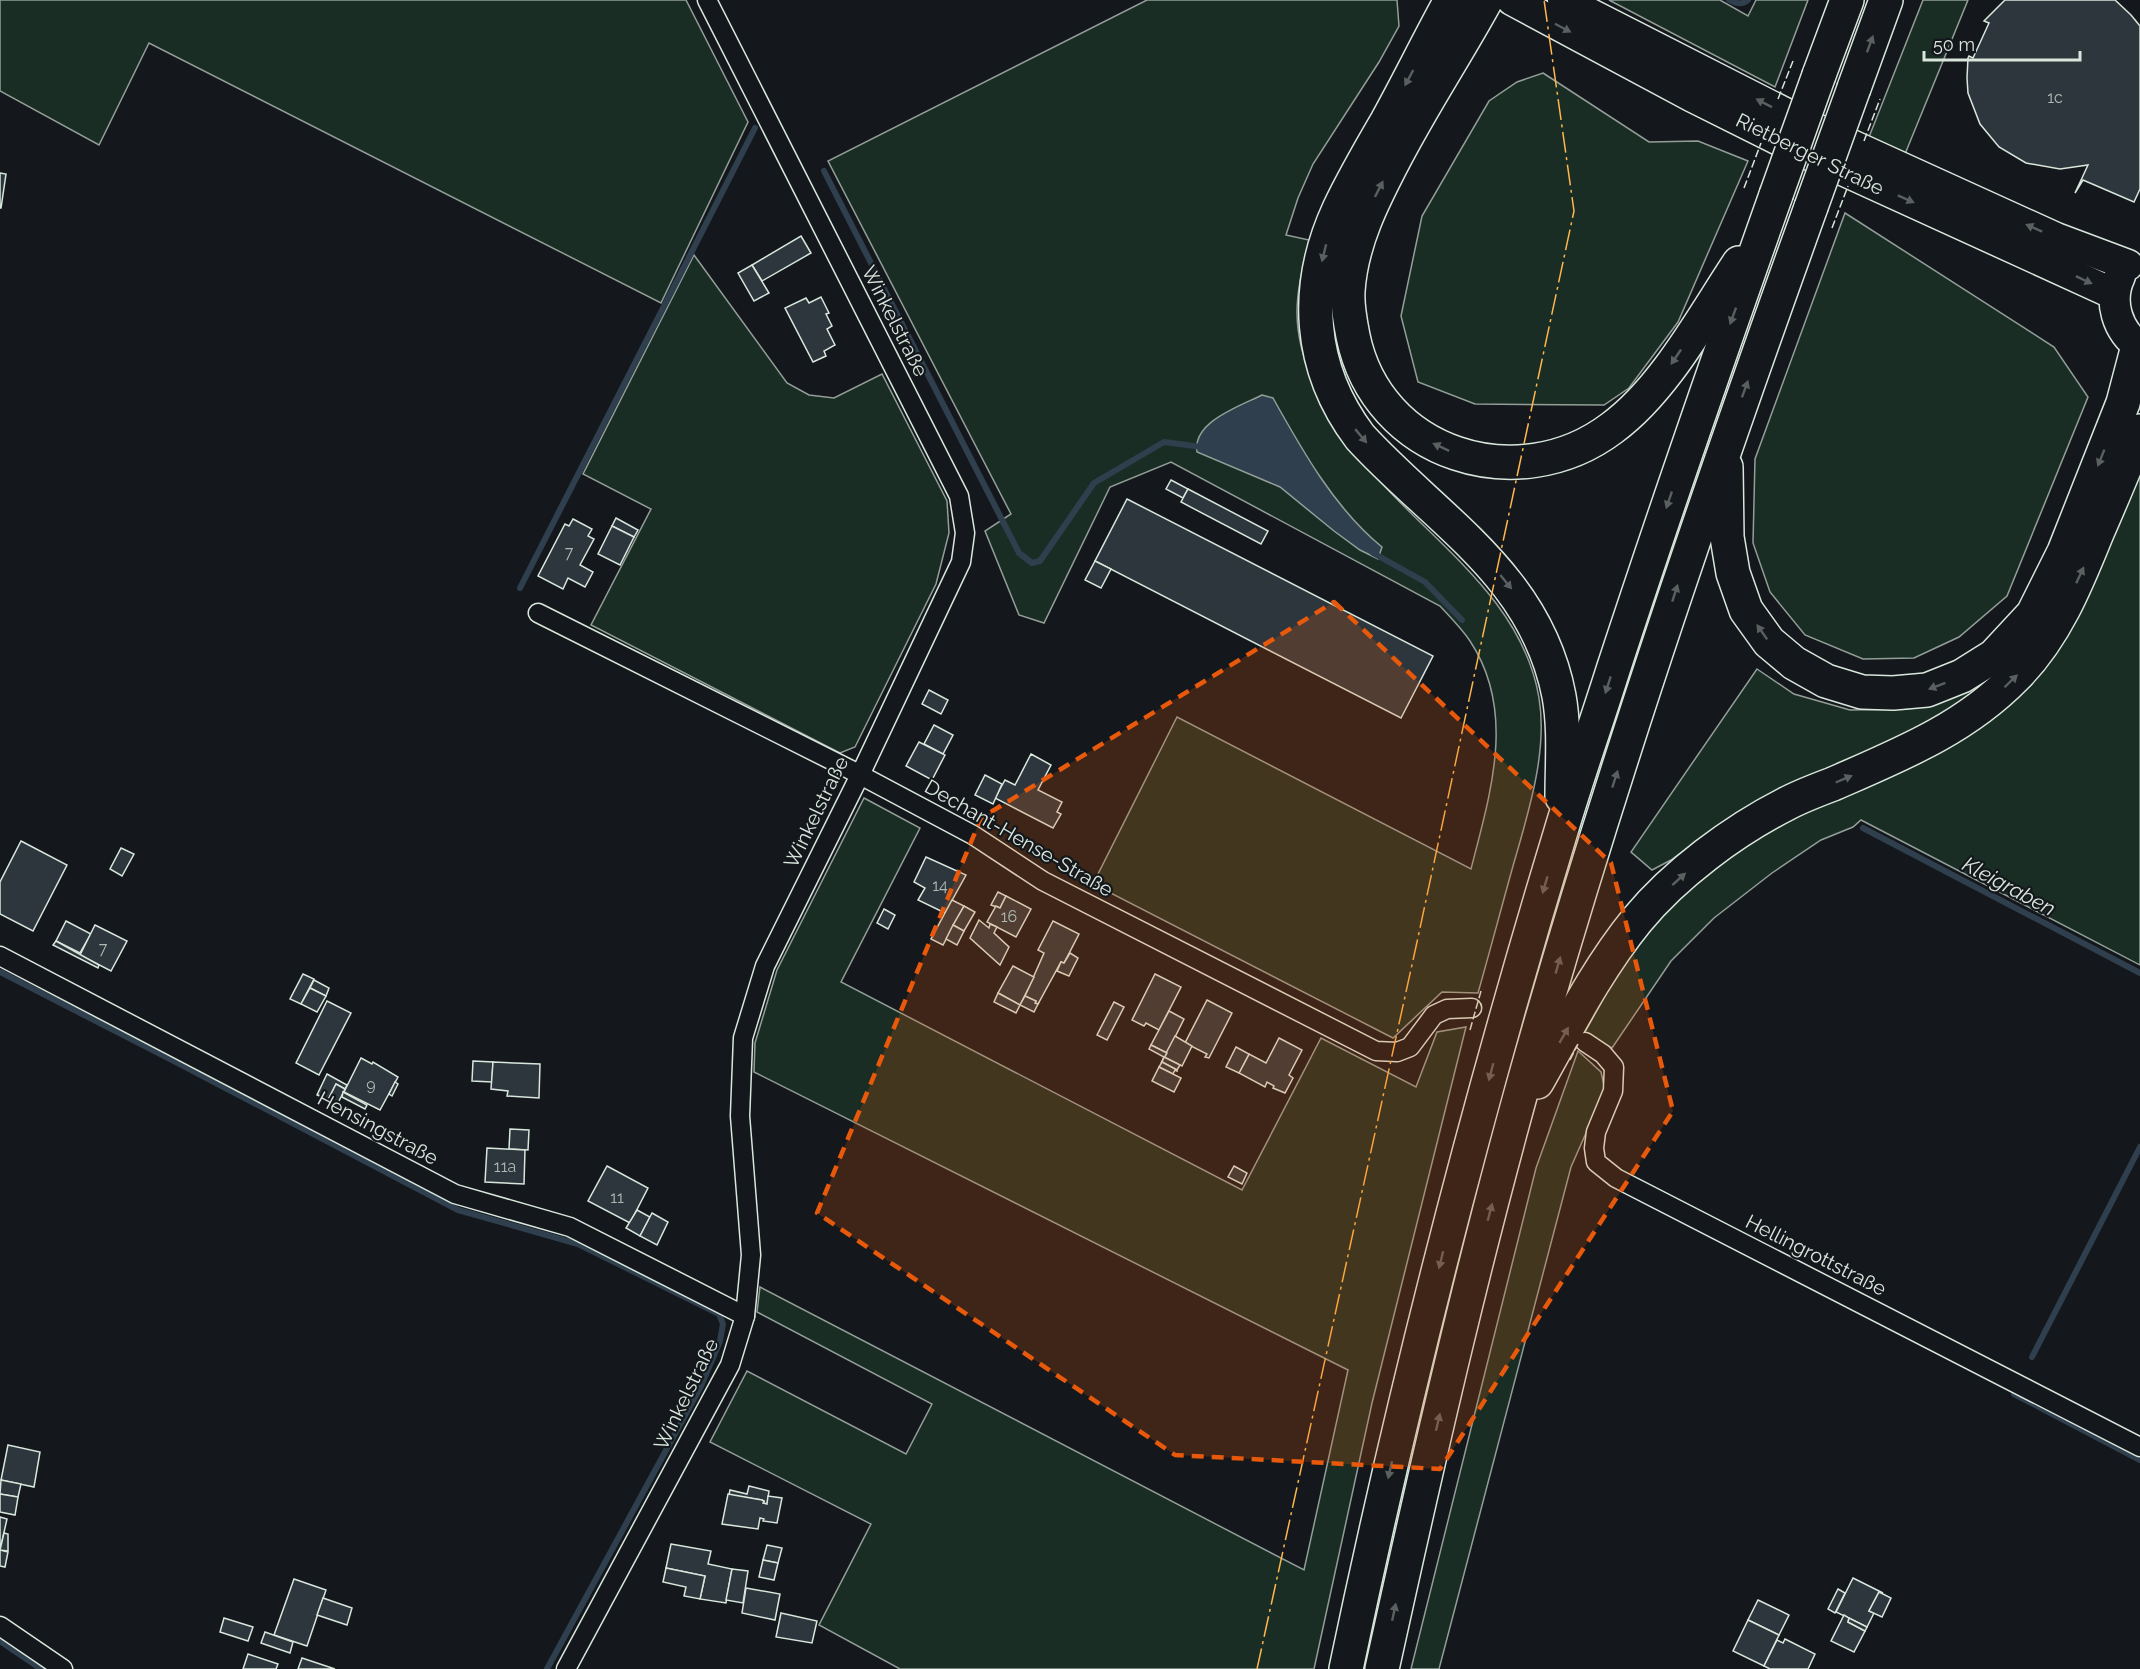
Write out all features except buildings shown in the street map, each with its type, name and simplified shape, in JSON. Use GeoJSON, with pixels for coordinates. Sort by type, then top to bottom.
{"type":"FeatureCollection","features":[{"type":"Feature","properties":{"kind":"highway"},"geometry":{"type":"LineString","coordinates":[[1486,0],[1417,117],[1376,193],[1363,224],[1352,262],[1348,292],[1350,321],[1356,350],[1368,380],[1386,406],[1410,429],[1438,447],[1468,458],[1497,463],[1527,462],[1556,457],[1585,445],[1638,406],[1661,380],[1772,208]]}},
{"type":"Feature","properties":{"kind":"highway"},"geometry":{"type":"LineString","coordinates":[[1346,1669],[1368,1564],[1440,1263],[1504,1022],[1561,828],[1685,453],[1847,0]]}},
{"type":"Feature","properties":{"kind":"highway"},"geometry":{"type":"LineString","coordinates":[[1382,1669],[1438,1420],[1514,1122],[1594,842],[1725,444],[1886,0]]}},
{"type":"Feature","properties":{"kind":"highway"},"geometry":{"type":"LineString","coordinates":[[1440,9],[1350,187],[1330,232],[1318,282],[1316,335],[1332,391],[1350,423],[1380,458],[1491,564],[1517,596],[1543,641],[1552,668],[1561,717],[1561,828]]}},
{"type":"Feature","properties":{"kind":"highway"},"geometry":{"type":"LineString","coordinates":[[1725,444],[1727,537],[1733,573],[1746,610],[1769,642],[1794,663],[1826,681],[1862,692],[1893,693],[1927,690],[1962,676],[1994,656],[2032,614],[2064,552],[2123,404],[2139,346]]}},
{"type":"Feature","properties":{"kind":"highway"},"geometry":{"type":"LineString","coordinates":[[1514,1122],[1593,984],[1637,920],[1677,879],[1727,838],[1786,804],[1900,754],[1946,731],[1989,701],[2016,676],[2054,628],[2086,561],[2140,431]]}},
{"type":"Feature","properties":{"kind":"main road","name":"Rietberger Straße"},"geometry":{"type":"LineString","coordinates":[[1512,0],[1801,152],[2114,294]]}},
{"type":"Feature","properties":{"kind":"main road","name":"Rietberger Straße"},"geometry":{"type":"LineString","coordinates":[[1563,0],[1833,137],[2056,238],[2134,260]]}},
{"type":"Feature","properties":{"kind":"main road"},"geometry":{"type":"LineString","coordinates":[[2134,260],[2119,278],[2114,294],[2116,314],[2124,332],[2139,346]]}},
{"type":"Feature","properties":{"kind":"street","name":"Winkelstraße"},"geometry":{"type":"LineString","coordinates":[[566,1669],[730,1365],[745,1316],[751,1255],[740,1116],[743,1038],[765,966],[860,775],[961,562],[965,533],[959,496],[706,0]]}},
{"type":"Feature","properties":{"kind":"street","name":"Dechant-Hense-Straße"},"geometry":{"type":"LineString","coordinates":[[538,613],[973,834],[1043,881],[1376,1051],[1397,1052],[1410,1047],[1434,1016],[1448,1009],[1472,1008]]}},
{"type":"Feature","properties":{"kind":"street","name":"Hensingstraße"},"geometry":{"type":"LineString","coordinates":[[0,956],[455,1194],[570,1227],[745,1316]]}},
{"type":"Feature","properties":{"kind":"street","name":"Hellingrottstraße"},"geometry":{"type":"LineString","coordinates":[[1585,1042],[1603,1054],[1614,1067],[1613,1091],[1596,1132],[1594,1148],[1596,1162],[1616,1178],[2140,1447]]}},
{"type":"Feature","properties":{"kind":"street"},"geometry":{"type":"LineString","coordinates":[[0,1626],[63,1669]]}},
{"type":"Feature","properties":{"kind":"highlighted area"},"geometry":{"type":"Polygon","coordinates":[[[1334,602],[1611,863],[1673,1111],[1440,1469],[1175,1455],[817,1213],[981,818],[1334,602]]]}},
{"type":"Feature","properties":{"kind":"green space"},"geometry":{"type":"Polygon","coordinates":[[[0,0],[686,0],[748,122],[661,303],[149,43],[99,145],[0,91],[0,0]]]}},
{"type":"Feature","properties":{"kind":"green space"},"geometry":{"type":"Polygon","coordinates":[[[1147,0],[1397,0],[1399,26],[1379,62],[1313,164],[1298,198],[1286,235],[1309,240],[1297,303],[1300,341],[1320,396],[1349,445],[1387,489],[1468,570],[1513,628],[1529,661],[1539,698],[1541,740],[1530,804],[1478,993],[1442,992],[1393,1038],[1093,884],[1177,717],[1471,869],[1491,783],[1496,725],[1493,696],[1484,668],[1470,641],[1440,606],[1171,462],[1110,487],[1044,623],[1019,615],[985,531],[1011,514],[828,161],[1147,0]]]}},
{"type":"Feature","properties":{"kind":"green space"},"geometry":{"type":"Polygon","coordinates":[[[1609,0],[1720,0],[1748,16],[1756,0],[1808,0],[1775,87],[1609,0]]]}},
{"type":"Feature","properties":{"kind":"green space"},"geometry":{"type":"Polygon","coordinates":[[[1923,0],[1968,0],[1905,154],[1869,137],[1923,0]]]}},
{"type":"Feature","properties":{"kind":"green space"},"geometry":{"type":"Polygon","coordinates":[[[1543,73],[1649,142],[1698,141],[1748,161],[1678,322],[1629,388],[1604,405],[1475,404],[1418,382],[1401,316],[1422,216],[1489,101],[1517,82],[1543,73]]]}},
{"type":"Feature","properties":{"kind":"green space"},"geometry":{"type":"Polygon","coordinates":[[[1845,213],[2054,347],[2088,397],[2007,596],[1959,637],[1914,658],[1863,659],[1805,635],[1770,592],[1753,543],[1755,459],[1845,213]]]}},
{"type":"Feature","properties":{"kind":"green space"},"geometry":{"type":"Polygon","coordinates":[[[694,255],[787,383],[809,395],[834,398],[882,374],[947,501],[949,533],[936,584],[855,747],[840,753],[591,625],[651,509],[583,474],[694,255]]]}},
{"type":"Feature","properties":{"kind":"green space"},"geometry":{"type":"Polygon","coordinates":[[[2140,468],[2140,965],[1861,820],[1853,827],[1821,840],[1772,873],[1714,918],[1671,961],[1612,1048],[1584,1034],[1621,966],[1651,928],[1686,890],[1736,849],[1790,816],[1952,744],[2140,468]]]}},
{"type":"Feature","properties":{"kind":"green space"},"geometry":{"type":"Polygon","coordinates":[[[1757,669],[1794,694],[1850,710],[1907,709],[1930,704],[1987,676],[1994,685],[1945,721],[1715,828],[1671,860],[1652,870],[1631,852],[1757,669]]]}},
{"type":"Feature","properties":{"kind":"green space"},"geometry":{"type":"Polygon","coordinates":[[[864,798],[920,828],[841,982],[1242,1190],[1321,1038],[1416,1087],[1437,1032],[1466,1027],[1372,1403],[1314,1669],[900,1669],[819,1625],[871,1524],[710,1442],[747,1371],[906,1454],[932,1404],[757,1312],[760,1287],[1304,1570],[1348,1370],[754,1072],[755,1043],[777,970],[864,798]]]}},
{"type":"Feature","properties":{"kind":"green space"},"geometry":{"type":"Polygon","coordinates":[[[1578,1051],[1601,1072],[1605,1090],[1571,1167],[1439,1669],[1411,1669],[1536,1168],[1578,1051]]]}},
{"type":"Feature","properties":{"kind":"water"},"geometry":{"type":"Polygon","coordinates":[[[1262,395],[1273,398],[1321,478],[1349,515],[1382,547],[1378,559],[1360,550],[1334,531],[1280,487],[1197,452],[1197,441],[1202,432],[1219,416],[1262,395]]]}},
{"type":"Feature","properties":{"kind":"waterway"},"geometry":{"type":"LineString","coordinates":[[1729,0],[1739,3],[1748,0]]}},
{"type":"Feature","properties":{"kind":"waterway"},"geometry":{"type":"LineString","coordinates":[[520,588],[755,128]]}},
{"type":"Feature","properties":{"kind":"waterway"},"geometry":{"type":"LineString","coordinates":[[824,171],[1019,553],[1032,563],[1040,561],[1094,483],[1164,442],[1202,447]]}},
{"type":"Feature","properties":{"kind":"waterway","name":"Kleigraben"},"geometry":{"type":"LineString","coordinates":[[1373,553],[1425,582],[1462,620]]}},
{"type":"Feature","properties":{"kind":"waterway","name":"Kleigraben"},"geometry":{"type":"LineString","coordinates":[[1863,828],[2140,973]]}},
{"type":"Feature","properties":{"kind":"waterway"},"geometry":{"type":"LineString","coordinates":[[0,972],[458,1210],[578,1244],[719,1314],[723,1324],[720,1341],[701,1386],[547,1669]]}},
{"type":"Feature","properties":{"kind":"waterway","name":"Kleigraben"},"geometry":{"type":"LineString","coordinates":[[2032,1357],[2140,1147]]}},
{"type":"Feature","properties":{"kind":"waterway","name":"Kleigraben"},"geometry":{"type":"LineString","coordinates":[[2014,1394],[2140,1460]]}},
{"type":"Feature","properties":{"kind":"waterway"},"geometry":{"type":"LineString","coordinates":[[0,1641],[41,1669]]}},
{"type":"Feature","properties":{"kind":"fence"},"geometry":{"type":"LineString","coordinates":[[1778,99],[1793,61]]}},
{"type":"Feature","properties":{"kind":"fence"},"geometry":{"type":"LineString","coordinates":[[1864,141],[1880,99]]}},
{"type":"Feature","properties":{"kind":"fence"},"geometry":{"type":"LineString","coordinates":[[1744,188],[1761,143]]}},
{"type":"Feature","properties":{"kind":"fence"},"geometry":{"type":"LineString","coordinates":[[1832,228],[1848,186]]}},
{"type":"Feature","properties":{"kind":"fence"},"geometry":{"type":"LineString","coordinates":[[1470,1030],[1481,991]]}},
{"type":"Feature","properties":{"kind":"fence"},"geometry":{"type":"LineString","coordinates":[[1570,1060],[1578,1044]]}},
{"type":"Feature","properties":{"kind":"power"},"geometry":{"type":"LineString","coordinates":[[1257,1669],[1417,942],[1574,211],[1544,0]]}}]}
